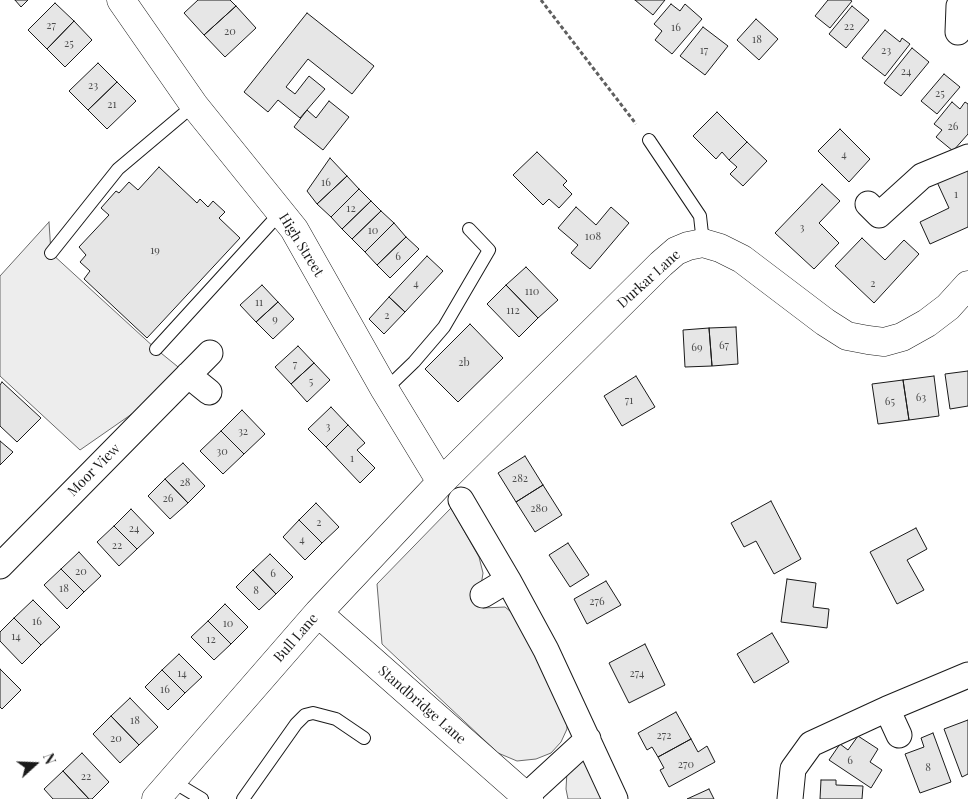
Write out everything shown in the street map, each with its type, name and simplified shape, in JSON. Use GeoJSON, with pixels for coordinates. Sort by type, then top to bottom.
{"type":"FeatureCollection","features":[{"type":"Feature","properties":{"kind":"street","name":"High Street"},"geometry":{"type":"LineString","coordinates":[[121,0],[194,105],[294,229],[385,390],[441,482]]}},
{"type":"Feature","properties":{"kind":"street"},"geometry":{"type":"LineString","coordinates":[[958,32],[959,3]]}},
{"type":"Feature","properties":{"kind":"street"},"geometry":{"type":"LineString","coordinates":[[868,204],[879,215],[922,176],[968,157]]}},
{"type":"Feature","properties":{"kind":"street"},"geometry":{"type":"LineString","coordinates":[[703,243],[720,248],[742,259],[825,322],[847,336],[868,340],[884,342],[902,337],[948,307],[968,285]]}},
{"type":"Feature","properties":{"kind":"street","name":"Durkar Lane"},"geometry":{"type":"LineString","coordinates":[[441,482],[661,264],[676,251],[703,243]]}},
{"type":"Feature","properties":{"kind":"street","name":"Moor View"},"geometry":{"type":"LineString","coordinates":[[0,566],[210,353]]}},
{"type":"Feature","properties":{"kind":"street"},"geometry":{"type":"LineString","coordinates":[[188,376],[209,392]]}},
{"type":"Feature","properties":{"kind":"street","name":"Bull Lane"},"geometry":{"type":"LineString","coordinates":[[164,790],[318,613],[441,482]]}},
{"type":"Feature","properties":{"kind":"street"},"geometry":{"type":"LineString","coordinates":[[461,500],[546,650],[615,799]]}},
{"type":"Feature","properties":{"kind":"street"},"geometry":{"type":"LineString","coordinates":[[483,595],[508,580]]}},
{"type":"Feature","properties":{"kind":"street","name":"Standbridge Lane"},"geometry":{"type":"LineString","coordinates":[[318,613],[527,798],[588,739]]}},
{"type":"Feature","properties":{"kind":"street"},"geometry":{"type":"LineString","coordinates":[[790,799],[793,769],[811,744],[968,675]]}},
{"type":"Feature","properties":{"kind":"street"},"geometry":{"type":"LineString","coordinates":[[887,709],[899,735]]}},
{"type":"Feature","properties":{"kind":"lane"},"geometry":{"type":"LineString","coordinates":[[51,252],[118,169],[194,105]]}},
{"type":"Feature","properties":{"kind":"lane"},"geometry":{"type":"LineString","coordinates":[[648,140],[700,216],[703,243]]}},
{"type":"Feature","properties":{"kind":"lane"},"geometry":{"type":"LineString","coordinates":[[156,348],[281,212]]}},
{"type":"Feature","properties":{"kind":"lane"},"geometry":{"type":"LineString","coordinates":[[385,390],[414,362],[444,327],[489,250],[469,229]]}},
{"type":"Feature","properties":{"kind":"lane"},"geometry":{"type":"LineString","coordinates":[[243,799],[296,724],[305,715],[313,713],[336,719],[364,738]]}},
{"type":"Feature","properties":{"kind":"lane"},"geometry":{"type":"LineString","coordinates":[[164,790],[202,799]]}},
{"type":"Feature","properties":{"kind":"path"},"geometry":{"type":"LineString","coordinates":[[541,0],[648,140]]}},
{"type":"Feature","properties":{"kind":"shaded area"},"geometry":{"type":"Polygon","coordinates":[[[49,222],[51,253],[156,349],[188,375],[80,450],[0,376],[0,276],[49,222]]]}},
{"type":"Feature","properties":{"kind":"shaded area"},"geometry":{"type":"Polygon","coordinates":[[[451,508],[479,557],[483,573],[481,586],[475,595],[483,608],[505,607],[516,616],[567,718],[567,729],[561,742],[551,753],[536,759],[517,761],[498,753],[382,644],[377,584],[451,508]]]}},
{"type":"Feature","properties":{"kind":"shaded area"},"geometry":{"type":"Polygon","coordinates":[[[580,759],[589,766],[603,799],[568,799],[566,789],[567,771],[580,759]]]}},
{"type":"Feature","properties":{"kind":"building"},"geometry":{"type":"Polygon","coordinates":[[[15,0],[28,0],[21,7],[15,0]]]}},
{"type":"Feature","properties":{"kind":"building"},"geometry":{"type":"Polygon","coordinates":[[[198,0],[230,0],[236,6],[204,35],[184,13],[198,0]]]}},
{"type":"Feature","properties":{"kind":"building"},"geometry":{"type":"Polygon","coordinates":[[[635,0],[665,0],[653,15],[635,0]]]}},
{"type":"Feature","properties":{"kind":"building"},"geometry":{"type":"Polygon","coordinates":[[[828,0],[852,1],[830,28],[815,16],[828,0]]]}},
{"type":"Feature","properties":{"kind":"building"},"geometry":{"type":"Polygon","coordinates":[[[55,3],[74,21],[47,49],[28,30],[55,3]]]}},
{"type":"Feature","properties":{"kind":"building"},"geometry":{"type":"Polygon","coordinates":[[[671,4],[680,11],[685,4],[702,19],[672,54],[655,40],[662,31],[654,24],[671,4]]]}},
{"type":"Feature","properties":{"kind":"building"},"geometry":{"type":"Polygon","coordinates":[[[236,6],[256,28],[225,57],[204,35],[236,6]]]}},
{"type":"Feature","properties":{"kind":"building"},"geometry":{"type":"Polygon","coordinates":[[[852,6],[869,20],[846,48],[829,34],[852,6]]]}},
{"type":"Feature","properties":{"kind":"building"},"geometry":{"type":"Polygon","coordinates":[[[307,13],[374,66],[352,94],[308,59],[286,87],[295,94],[309,76],[325,89],[300,118],[278,100],[268,112],[244,92],[307,13]]]}},
{"type":"Feature","properties":{"kind":"building"},"geometry":{"type":"Polygon","coordinates":[[[756,19],[778,39],[759,60],[737,40],[756,19]]]}},
{"type":"Feature","properties":{"kind":"building"},"geometry":{"type":"Polygon","coordinates":[[[74,21],[92,40],[65,67],[47,49],[74,21]]]}},
{"type":"Feature","properties":{"kind":"building"},"geometry":{"type":"Polygon","coordinates":[[[703,27],[728,46],[705,75],[680,56],[703,27]]]}},
{"type":"Feature","properties":{"kind":"building"},"geometry":{"type":"Polygon","coordinates":[[[885,30],[900,42],[902,38],[910,44],[885,76],[862,58],[885,30]]]}},
{"type":"Feature","properties":{"kind":"building"},"geometry":{"type":"Polygon","coordinates":[[[912,48],[929,62],[901,96],[884,83],[912,48]]]}},
{"type":"Feature","properties":{"kind":"building"},"geometry":{"type":"Polygon","coordinates":[[[98,63],[117,82],[88,110],[69,91],[98,63]]]}},
{"type":"Feature","properties":{"kind":"building"},"geometry":{"type":"Polygon","coordinates":[[[944,74],[960,87],[937,114],[921,101],[944,74]]]}},
{"type":"Feature","properties":{"kind":"building"},"geometry":{"type":"Polygon","coordinates":[[[117,82],[136,101],[107,129],[88,110],[117,82]]]}},
{"type":"Feature","properties":{"kind":"building"},"geometry":{"type":"Polygon","coordinates":[[[329,101],[349,117],[323,150],[294,127],[307,110],[316,118],[329,101]]]}},
{"type":"Feature","properties":{"kind":"building"},"geometry":{"type":"Polygon","coordinates":[[[952,102],[960,109],[965,102],[968,104],[968,134],[953,151],[936,137],[942,130],[934,124],[952,102]]]}},
{"type":"Feature","properties":{"kind":"building"},"geometry":{"type":"Polygon","coordinates":[[[717,112],[747,142],[729,160],[722,152],[716,159],[693,136],[717,112]]]}},
{"type":"Feature","properties":{"kind":"building"},"geometry":{"type":"Polygon","coordinates":[[[840,129],[870,159],[849,182],[818,151],[840,129]]]}},
{"type":"Feature","properties":{"kind":"building"},"geometry":{"type":"Polygon","coordinates":[[[747,142],[767,161],[743,186],[730,174],[737,167],[729,160],[747,142]]]}},
{"type":"Feature","properties":{"kind":"building"},"geometry":{"type":"Polygon","coordinates":[[[537,152],[567,181],[563,185],[572,194],[559,208],[549,199],[543,205],[513,175],[537,152]]]}},
{"type":"Feature","properties":{"kind":"building"},"geometry":{"type":"Polygon","coordinates":[[[330,158],[347,176],[317,204],[307,191],[330,158]]]}},
{"type":"Feature","properties":{"kind":"building"},"geometry":{"type":"Polygon","coordinates":[[[159,167],[197,203],[200,199],[208,207],[213,201],[225,212],[219,218],[240,238],[147,338],[84,279],[90,271],[80,262],[86,255],[79,247],[109,215],[101,208],[116,191],[119,193],[129,182],[138,190],[159,167]]]}},
{"type":"Feature","properties":{"kind":"building"},"geometry":{"type":"Polygon","coordinates":[[[968,168],[968,227],[930,244],[920,222],[949,208],[937,182],[968,168]]]}},
{"type":"Feature","properties":{"kind":"building"},"geometry":{"type":"Polygon","coordinates":[[[347,176],[359,189],[331,217],[317,204],[347,176]]]}},
{"type":"Feature","properties":{"kind":"building"},"geometry":{"type":"Polygon","coordinates":[[[822,184],[840,201],[819,223],[839,243],[814,269],[775,233],[822,184]]]}},
{"type":"Feature","properties":{"kind":"building"},"geometry":{"type":"Polygon","coordinates":[[[359,189],[371,201],[342,229],[331,217],[359,189]]]}},
{"type":"Feature","properties":{"kind":"building"},"geometry":{"type":"Polygon","coordinates":[[[371,201],[381,211],[352,239],[342,229],[371,201]]]}},
{"type":"Feature","properties":{"kind":"building"},"geometry":{"type":"Polygon","coordinates":[[[576,207],[596,225],[611,207],[629,223],[590,269],[571,253],[578,245],[558,228],[576,207]]]}},
{"type":"Feature","properties":{"kind":"building"},"geometry":{"type":"Polygon","coordinates":[[[381,211],[394,223],[365,252],[352,239],[381,211]]]}},
{"type":"Feature","properties":{"kind":"building"},"geometry":{"type":"Polygon","coordinates":[[[394,223],[406,237],[377,265],[365,252],[394,223]]]}},
{"type":"Feature","properties":{"kind":"building"},"geometry":{"type":"Polygon","coordinates":[[[406,237],[419,249],[390,278],[377,265],[406,237]]]}},
{"type":"Feature","properties":{"kind":"building"},"geometry":{"type":"Polygon","coordinates":[[[862,238],[885,260],[904,240],[919,254],[874,303],[835,266],[862,238]]]}},
{"type":"Feature","properties":{"kind":"building"},"geometry":{"type":"Polygon","coordinates":[[[427,256],[443,271],[405,312],[389,297],[427,256]]]}},
{"type":"Feature","properties":{"kind":"building"},"geometry":{"type":"Polygon","coordinates":[[[526,267],[558,300],[538,318],[506,285],[526,267]]]}},
{"type":"Feature","properties":{"kind":"building"},"geometry":{"type":"Polygon","coordinates":[[[262,285],[278,302],[256,322],[240,305],[262,285]]]}},
{"type":"Feature","properties":{"kind":"building"},"geometry":{"type":"Polygon","coordinates":[[[506,285],[538,318],[519,337],[487,304],[506,285]]]}},
{"type":"Feature","properties":{"kind":"building"},"geometry":{"type":"Polygon","coordinates":[[[389,297],[405,312],[384,334],[369,319],[389,297]]]}},
{"type":"Feature","properties":{"kind":"building"},"geometry":{"type":"Polygon","coordinates":[[[278,302],[294,319],[273,339],[256,322],[278,302]]]}},
{"type":"Feature","properties":{"kind":"building"},"geometry":{"type":"Polygon","coordinates":[[[470,324],[503,358],[458,402],[425,369],[470,324]]]}},
{"type":"Feature","properties":{"kind":"building"},"geometry":{"type":"Polygon","coordinates":[[[736,327],[738,364],[712,366],[709,328],[736,327]]]}},
{"type":"Feature","properties":{"kind":"building"},"geometry":{"type":"Polygon","coordinates":[[[709,328],[712,366],[685,367],[683,330],[709,328]]]}},
{"type":"Feature","properties":{"kind":"building"},"geometry":{"type":"Polygon","coordinates":[[[298,346],[314,363],[291,384],[275,367],[298,346]]]}},
{"type":"Feature","properties":{"kind":"building"},"geometry":{"type":"Polygon","coordinates":[[[314,363],[330,380],[307,402],[291,384],[314,363]]]}},
{"type":"Feature","properties":{"kind":"building"},"geometry":{"type":"Polygon","coordinates":[[[968,371],[968,406],[950,409],[945,374],[968,371]]]}},
{"type":"Feature","properties":{"kind":"building"},"geometry":{"type":"Polygon","coordinates":[[[636,376],[655,407],[622,426],[604,396],[636,376]]]}},
{"type":"Feature","properties":{"kind":"building"},"geometry":{"type":"Polygon","coordinates":[[[934,376],[939,416],[909,420],[903,380],[934,376]]]}},
{"type":"Feature","properties":{"kind":"building"},"geometry":{"type":"Polygon","coordinates":[[[903,380],[909,420],[878,424],[872,384],[903,380]]]}},
{"type":"Feature","properties":{"kind":"building"},"geometry":{"type":"Polygon","coordinates":[[[2,382],[41,418],[17,442],[0,426],[0,385],[2,382]]]}},
{"type":"Feature","properties":{"kind":"building"},"geometry":{"type":"Polygon","coordinates":[[[331,407],[348,425],[326,447],[308,429],[331,407]]]}},
{"type":"Feature","properties":{"kind":"building"},"geometry":{"type":"Polygon","coordinates":[[[242,410],[265,434],[244,454],[221,431],[242,410]]]}},
{"type":"Feature","properties":{"kind":"building"},"geometry":{"type":"Polygon","coordinates":[[[348,425],[365,443],[357,450],[375,468],[360,483],[326,447],[348,425]]]}},
{"type":"Feature","properties":{"kind":"building"},"geometry":{"type":"Polygon","coordinates":[[[221,431],[244,454],[223,474],[200,451],[221,431]]]}},
{"type":"Feature","properties":{"kind":"building"},"geometry":{"type":"Polygon","coordinates":[[[0,441],[13,452],[0,465],[0,441]]]}},
{"type":"Feature","properties":{"kind":"building"},"geometry":{"type":"Polygon","coordinates":[[[525,456],[543,485],[516,502],[498,473],[525,456]]]}},
{"type":"Feature","properties":{"kind":"building"},"geometry":{"type":"Polygon","coordinates":[[[183,463],[205,486],[188,503],[165,479],[183,463]]]}},
{"type":"Feature","properties":{"kind":"building"},"geometry":{"type":"Polygon","coordinates":[[[165,479],[188,503],[170,519],[148,496],[165,479]]]}},
{"type":"Feature","properties":{"kind":"building"},"geometry":{"type":"Polygon","coordinates":[[[543,485],[562,515],[535,532],[516,502],[543,485]]]}},
{"type":"Feature","properties":{"kind":"building"},"geometry":{"type":"Polygon","coordinates":[[[771,501],[801,559],[774,574],[756,541],[744,547],[731,523],[771,501]]]}},
{"type":"Feature","properties":{"kind":"building"},"geometry":{"type":"Polygon","coordinates":[[[316,503],[339,527],[322,543],[299,520],[316,503]]]}},
{"type":"Feature","properties":{"kind":"building"},"geometry":{"type":"Polygon","coordinates":[[[131,509],[154,533],[137,549],[114,526],[131,509]]]}},
{"type":"Feature","properties":{"kind":"building"},"geometry":{"type":"Polygon","coordinates":[[[299,520],[322,543],[305,560],[283,537],[299,520]]]}},
{"type":"Feature","properties":{"kind":"building"},"geometry":{"type":"Polygon","coordinates":[[[114,526],[137,549],[119,566],[97,542],[114,526]]]}},
{"type":"Feature","properties":{"kind":"building"},"geometry":{"type":"Polygon","coordinates":[[[916,528],[927,549],[907,560],[924,590],[897,604],[870,552],[916,528]]]}},
{"type":"Feature","properties":{"kind":"building"},"geometry":{"type":"Polygon","coordinates":[[[568,543],[589,575],[570,587],[549,555],[568,543]]]}},
{"type":"Feature","properties":{"kind":"building"},"geometry":{"type":"Polygon","coordinates":[[[79,552],[101,576],[84,592],[61,569],[79,552]]]}},
{"type":"Feature","properties":{"kind":"building"},"geometry":{"type":"Polygon","coordinates":[[[270,554],[293,577],[276,594],[253,570],[270,554]]]}},
{"type":"Feature","properties":{"kind":"building"},"geometry":{"type":"Polygon","coordinates":[[[61,569],[84,592],[67,609],[44,585],[61,569]]]}},
{"type":"Feature","properties":{"kind":"building"},"geometry":{"type":"Polygon","coordinates":[[[253,570],[276,594],[259,610],[236,587],[253,570]]]}},
{"type":"Feature","properties":{"kind":"building"},"geometry":{"type":"Polygon","coordinates":[[[787,579],[816,583],[813,607],[829,609],[827,628],[781,622],[787,579]]]}},
{"type":"Feature","properties":{"kind":"building"},"geometry":{"type":"Polygon","coordinates":[[[606,581],[621,605],[587,624],[574,599],[606,581]]]}},
{"type":"Feature","properties":{"kind":"building"},"geometry":{"type":"Polygon","coordinates":[[[33,600],[60,627],[41,645],[14,618],[33,600]]]}},
{"type":"Feature","properties":{"kind":"building"},"geometry":{"type":"Polygon","coordinates":[[[225,604],[248,627],[231,644],[208,621],[225,604]]]}},
{"type":"Feature","properties":{"kind":"building"},"geometry":{"type":"Polygon","coordinates":[[[14,618],[41,645],[22,664],[0,641],[0,632],[14,618]]]}},
{"type":"Feature","properties":{"kind":"building"},"geometry":{"type":"Polygon","coordinates":[[[208,621],[231,644],[214,660],[191,637],[208,621]]]}},
{"type":"Feature","properties":{"kind":"building"},"geometry":{"type":"Polygon","coordinates":[[[772,633],[789,662],[754,683],[737,654],[772,633]]]}},
{"type":"Feature","properties":{"kind":"building"},"geometry":{"type":"Polygon","coordinates":[[[645,644],[665,685],[629,703],[609,663],[645,644]]]}},
{"type":"Feature","properties":{"kind":"building"},"geometry":{"type":"Polygon","coordinates":[[[179,654],[202,677],[185,693],[162,670],[179,654]]]}},
{"type":"Feature","properties":{"kind":"building"},"geometry":{"type":"Polygon","coordinates":[[[0,669],[21,690],[2,709],[0,707],[0,669]]]}},
{"type":"Feature","properties":{"kind":"building"},"geometry":{"type":"Polygon","coordinates":[[[162,670],[185,693],[168,710],[145,687],[162,670]]]}},
{"type":"Feature","properties":{"kind":"building"},"geometry":{"type":"Polygon","coordinates":[[[130,698],[158,727],[139,745],[111,716],[130,698]]]}},
{"type":"Feature","properties":{"kind":"building"},"geometry":{"type":"Polygon","coordinates":[[[676,712],[691,739],[658,757],[652,747],[647,750],[638,733],[676,712]]]}},
{"type":"Feature","properties":{"kind":"building"},"geometry":{"type":"Polygon","coordinates":[[[111,716],[139,745],[120,763],[93,734],[111,716]]]}},
{"type":"Feature","properties":{"kind":"building"},"geometry":{"type":"Polygon","coordinates":[[[968,720],[968,774],[962,777],[944,729],[968,720]]]}},
{"type":"Feature","properties":{"kind":"building"},"geometry":{"type":"Polygon","coordinates":[[[933,733],[951,782],[920,793],[905,754],[924,747],[921,738],[933,733]]]}},
{"type":"Feature","properties":{"kind":"building"},"geometry":{"type":"Polygon","coordinates":[[[858,736],[878,749],[870,762],[882,770],[871,788],[829,760],[840,744],[848,750],[858,736]]]}},
{"type":"Feature","properties":{"kind":"building"},"geometry":{"type":"Polygon","coordinates":[[[691,739],[698,752],[707,746],[715,762],[669,787],[660,770],[664,768],[658,757],[691,739]]]}},
{"type":"Feature","properties":{"kind":"building"},"geometry":{"type":"Polygon","coordinates":[[[82,753],[109,782],[92,799],[89,799],[63,771],[82,753]]]}},
{"type":"Feature","properties":{"kind":"building"},"geometry":{"type":"Polygon","coordinates":[[[63,771],[89,799],[53,799],[44,789],[63,771]]]}},
{"type":"Feature","properties":{"kind":"building"},"geometry":{"type":"Polygon","coordinates":[[[821,780],[836,780],[836,785],[863,786],[862,799],[820,799],[821,780]]]}},
{"type":"Feature","properties":{"kind":"building"},"geometry":{"type":"Polygon","coordinates":[[[709,789],[714,799],[687,799],[709,789]]]}}]}
